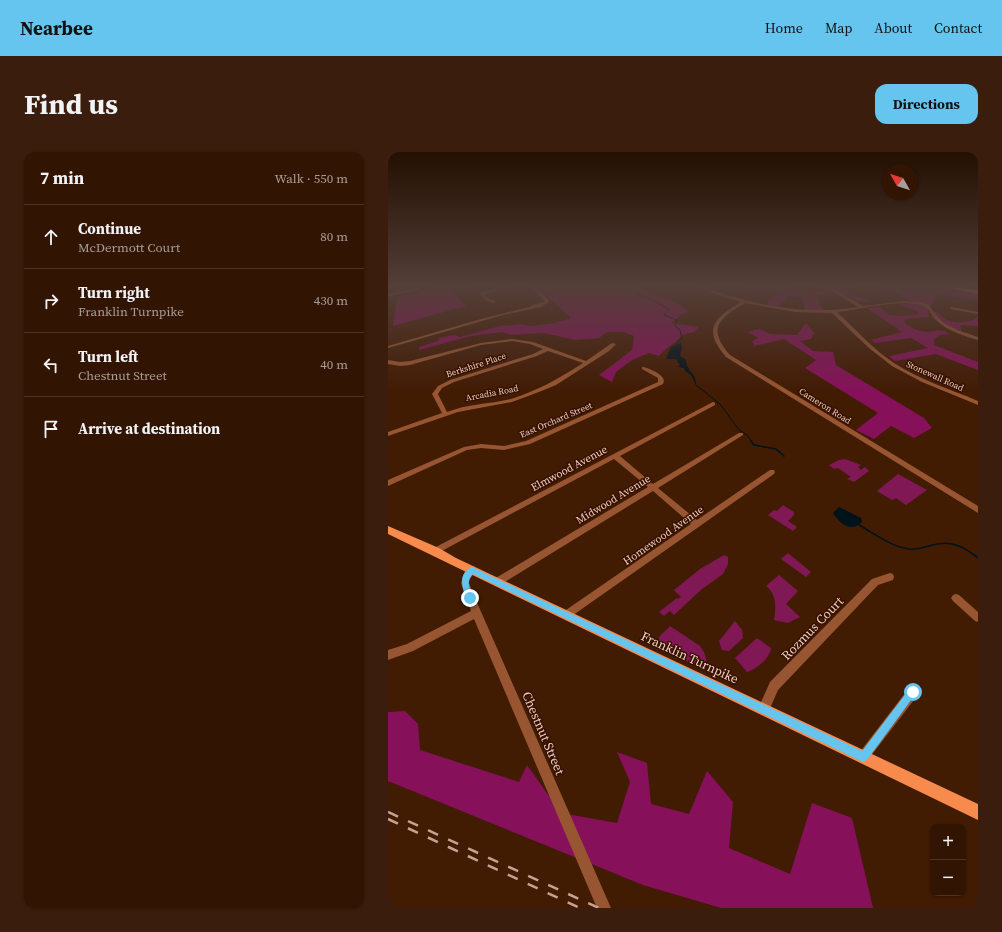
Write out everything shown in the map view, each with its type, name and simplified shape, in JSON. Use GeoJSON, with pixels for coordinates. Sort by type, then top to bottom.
{"type":"FeatureCollection","features":[{"type":"Feature","properties":{"kind":"main road","name":"Franklin Turnpike"},"geometry":{"type":"LineString","coordinates":[[388,530],[435,551],[452,561],[978,812]]}},
{"type":"Feature","properties":{"kind":"street"},"geometry":{"type":"LineString","coordinates":[[388,347],[435,335],[457,326],[475,321]]}},
{"type":"Feature","properties":{"kind":"street","name":"Cameron Road"},"geometry":{"type":"LineString","coordinates":[[719,321],[714,332],[716,340],[728,356],[978,510]]}},
{"type":"Feature","properties":{"kind":"street","name":"Stonewall Road"},"geometry":{"type":"LineString","coordinates":[[844,321],[883,357],[894,365],[919,378],[978,403]]}},
{"type":"Feature","properties":{"kind":"street"},"geometry":{"type":"LineString","coordinates":[[939,321],[944,325],[978,339]]}},
{"type":"Feature","properties":{"kind":"street"},"geometry":{"type":"LineString","coordinates":[[388,362],[400,364],[416,362],[481,344],[499,341],[519,341],[587,363]]}},
{"type":"Feature","properties":{"kind":"street","name":"Arcadia Road"},"geometry":{"type":"LineString","coordinates":[[388,434],[469,407],[520,398],[554,384],[614,344]]}},
{"type":"Feature","properties":{"kind":"street","name":"Berkshire Place"},"geometry":{"type":"LineString","coordinates":[[445,414],[435,394],[440,387],[452,381],[535,356],[547,350]]}},
{"type":"Feature","properties":{"kind":"street","name":"East Orchard Street"},"geometry":{"type":"LineString","coordinates":[[388,483],[466,448],[481,446],[504,448],[523,444],[661,383],[662,379],[660,377],[644,368]]}},
{"type":"Feature","properties":{"kind":"street","name":"Elmwood Avenue"},"geometry":{"type":"LineString","coordinates":[[435,551],[713,404]]}},
{"type":"Feature","properties":{"kind":"street","name":"Midwood Avenue"},"geometry":{"type":"LineString","coordinates":[[497,582],[741,434]]}},
{"type":"Feature","properties":{"kind":"street"},"geometry":{"type":"LineString","coordinates":[[615,456],[697,524]]}},
{"type":"Feature","properties":{"kind":"street","name":"Homewood Avenue"},"geometry":{"type":"LineString","coordinates":[[566,615],[772,472]]}},
{"type":"Feature","properties":{"kind":"street","name":"Chestnut Street"},"geometry":{"type":"LineString","coordinates":[[472,570],[465,577],[464,583],[604,908]]}},
{"type":"Feature","properties":{"kind":"street","name":"Rozmus Court"},"geometry":{"type":"LineString","coordinates":[[764,709],[774,686],[792,666],[875,582],[890,577]]}},
{"type":"Feature","properties":{"kind":"street"},"geometry":{"type":"LineString","coordinates":[[956,598],[978,618]]}},
{"type":"Feature","properties":{"kind":"street"},"geometry":{"type":"LineString","coordinates":[[388,654],[409,648],[476,613]]}},
{"type":"Feature","properties":{"kind":"street"},"geometry":{"type":"LineString","coordinates":[[863,757],[913,692]]}},
{"type":"Feature","properties":{"kind":"shaded area"},"geometry":{"type":"Polygon","coordinates":[[[394,321],[410,321],[393,326],[394,321]]]}},
{"type":"Feature","properties":{"kind":"shaded area"},"geometry":{"type":"Polygon","coordinates":[[[560,321],[673,321],[671,323],[699,327],[694,332],[682,335],[659,356],[649,353],[632,360],[616,372],[612,382],[599,375],[632,350],[634,336],[624,332],[607,332],[599,338],[576,340],[543,333],[510,335],[502,332],[471,336],[419,350],[419,347],[438,341],[439,338],[454,335],[460,337],[500,326],[520,324],[531,326],[560,321]]]}},
{"type":"Feature","properties":{"kind":"shaded area"},"geometry":{"type":"Polygon","coordinates":[[[886,321],[904,321],[911,327],[921,331],[946,332],[949,334],[940,335],[934,340],[934,345],[978,362],[978,370],[936,354],[895,361],[889,356],[928,348],[911,338],[875,343],[871,340],[902,332],[886,321]]]}},
{"type":"Feature","properties":{"kind":"shaded area"},"geometry":{"type":"Polygon","coordinates":[[[938,321],[978,321],[978,326],[960,325],[962,331],[953,330],[938,321]]]}},
{"type":"Feature","properties":{"kind":"shaded area"},"geometry":{"type":"Polygon","coordinates":[[[806,323],[814,333],[811,339],[800,341],[813,351],[833,352],[836,365],[924,418],[932,428],[914,438],[891,426],[874,439],[856,430],[878,413],[805,368],[816,360],[784,339],[754,346],[752,341],[758,338],[747,332],[759,329],[770,334],[797,335],[806,323]]]}},
{"type":"Feature","properties":{"kind":"shaded area"},"geometry":{"type":"Polygon","coordinates":[[[681,343],[682,348],[680,356],[686,360],[688,367],[695,378],[696,385],[691,375],[685,371],[684,368],[678,367],[680,365],[676,359],[666,359],[671,347],[681,343]]]}},
{"type":"Feature","properties":{"kind":"shaded area"},"geometry":{"type":"Polygon","coordinates":[[[845,459],[861,465],[858,467],[861,470],[865,467],[869,471],[854,482],[847,479],[851,477],[838,468],[834,469],[829,465],[845,459]]]}},
{"type":"Feature","properties":{"kind":"shaded area"},"geometry":{"type":"Polygon","coordinates":[[[898,474],[927,490],[906,505],[896,498],[892,500],[877,491],[898,474]]]}},
{"type":"Feature","properties":{"kind":"shaded area"},"geometry":{"type":"Polygon","coordinates":[[[783,505],[794,512],[794,515],[788,521],[797,527],[793,531],[768,515],[774,510],[777,511],[783,505]]]}},
{"type":"Feature","properties":{"kind":"shaded area"},"geometry":{"type":"Polygon","coordinates":[[[839,507],[861,518],[862,522],[854,527],[842,524],[833,513],[839,507]]]}},
{"type":"Feature","properties":{"kind":"shaded area"},"geometry":{"type":"Polygon","coordinates":[[[788,553],[811,572],[806,577],[781,559],[788,553]]]}},
{"type":"Feature","properties":{"kind":"shaded area"},"geometry":{"type":"Polygon","coordinates":[[[724,555],[728,557],[728,564],[723,574],[702,589],[674,615],[670,611],[664,616],[659,612],[677,598],[678,599],[681,597],[674,590],[700,569],[724,555]]]}},
{"type":"Feature","properties":{"kind":"shaded area"},"geometry":{"type":"Polygon","coordinates":[[[779,575],[798,591],[786,604],[800,617],[788,623],[774,620],[774,597],[770,589],[766,586],[779,575]]]}},
{"type":"Feature","properties":{"kind":"shaded area"},"geometry":{"type":"Polygon","coordinates":[[[735,621],[742,630],[743,638],[729,651],[722,650],[719,641],[735,621]]]}},
{"type":"Feature","properties":{"kind":"shaded area"},"geometry":{"type":"Polygon","coordinates":[[[670,626],[700,646],[706,658],[705,670],[660,649],[659,637],[670,626]]]}},
{"type":"Feature","properties":{"kind":"shaded area"},"geometry":{"type":"Polygon","coordinates":[[[757,638],[771,648],[770,652],[762,663],[747,672],[735,658],[757,638]]]}},
{"type":"Feature","properties":{"kind":"shaded area"},"geometry":{"type":"Polygon","coordinates":[[[405,711],[418,724],[420,750],[519,782],[527,765],[561,813],[617,823],[630,782],[617,752],[647,763],[651,804],[689,814],[707,771],[733,802],[729,848],[790,874],[812,803],[852,818],[873,908],[721,908],[643,885],[388,781],[388,712],[405,711]]]}},
{"type":"Feature","properties":{"kind":"waterway"},"geometry":{"type":"LineString","coordinates":[[677,321],[675,326],[680,330],[682,339],[678,341],[677,344]]}},
{"type":"Feature","properties":{"kind":"waterway"},"geometry":{"type":"LineString","coordinates":[[696,385],[720,404],[739,430],[747,435],[752,442]]}},
{"type":"Feature","properties":{"kind":"waterway"},"geometry":{"type":"LineString","coordinates":[[751,441],[754,445],[776,449],[784,456]]}},
{"type":"Feature","properties":{"kind":"waterway"},"geometry":{"type":"LineString","coordinates":[[859,525],[895,545],[909,549],[946,543],[963,548],[978,558]]}},
{"type":"Feature","properties":{"kind":"railway"},"geometry":{"type":"LineString","coordinates":[[388,812],[599,908]]}},
{"type":"Feature","properties":{"kind":"railway"},"geometry":{"type":"LineString","coordinates":[[388,819],[580,908]]}},
{"type":"Feature","properties":{"kind":"route"},"geometry":{"type":"LineString","coordinates":[[470,598],[464,583],[465,577],[472,570],[863,757],[913,692]]}}]}
